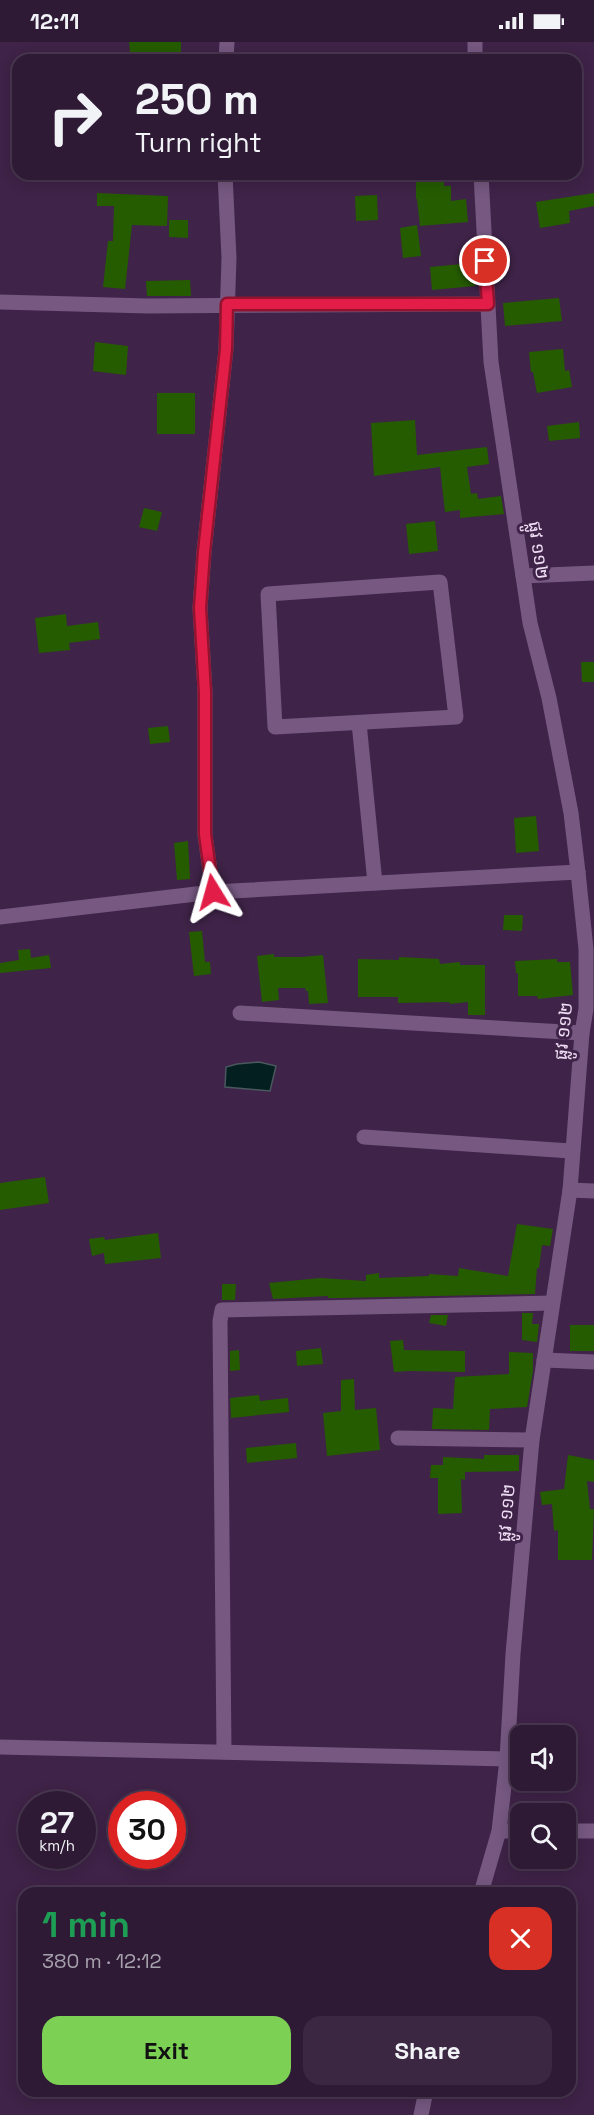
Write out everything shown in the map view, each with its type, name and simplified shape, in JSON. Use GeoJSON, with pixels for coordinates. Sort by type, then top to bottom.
{"type":"FeatureCollection","features":[{"type":"Feature","properties":{"kind":"street"},"geometry":{"type":"LineString","coordinates":[[213,892],[205,834],[205,692],[200,608],[226,349],[229,258],[225,180]]}},
{"type":"Feature","properties":{"kind":"street","name":"ផ្លូវ ១១២"},"geometry":{"type":"LineString","coordinates":[[481,180],[491,362],[530,623],[549,698],[571,813],[586,949],[590,1009],[582,1033],[571,1151],[570,1190],[532,1440],[513,1654],[507,1759],[499,1831],[483,1887]]}},
{"type":"Feature","properties":{"kind":"street"},"geometry":{"type":"LineString","coordinates":[[0,302],[148,306],[488,304]]}},
{"type":"Feature","properties":{"kind":"street"},"geometry":{"type":"LineString","coordinates":[[523,576],[594,573]]}},
{"type":"Feature","properties":{"kind":"street"},"geometry":{"type":"LineString","coordinates":[[440,582],[456,717],[359,723],[275,727],[268,594],[440,582]]}},
{"type":"Feature","properties":{"kind":"street"},"geometry":{"type":"LineString","coordinates":[[359,723],[375,883]]}},
{"type":"Feature","properties":{"kind":"street"},"geometry":{"type":"LineString","coordinates":[[0,917],[213,892],[578,872]]}},
{"type":"Feature","properties":{"kind":"street"},"geometry":{"type":"LineString","coordinates":[[240,1013],[582,1033]]}},
{"type":"Feature","properties":{"kind":"street"},"geometry":{"type":"LineString","coordinates":[[364,1137],[571,1151]]}},
{"type":"Feature","properties":{"kind":"street"},"geometry":{"type":"LineString","coordinates":[[570,1190],[594,1191]]}},
{"type":"Feature","properties":{"kind":"street"},"geometry":{"type":"LineString","coordinates":[[224,1752],[220,1333],[222,1310],[552,1303]]}},
{"type":"Feature","properties":{"kind":"street"},"geometry":{"type":"LineString","coordinates":[[544,1360],[594,1362]]}},
{"type":"Feature","properties":{"kind":"street"},"geometry":{"type":"LineString","coordinates":[[398,1438],[532,1440]]}},
{"type":"Feature","properties":{"kind":"street"},"geometry":{"type":"LineString","coordinates":[[0,1747],[507,1759]]}},
{"type":"Feature","properties":{"kind":"street"},"geometry":{"type":"LineString","coordinates":[[499,1831],[510,1831]]}},
{"type":"Feature","properties":{"kind":"street"},"geometry":{"type":"LineString","coordinates":[[576,1831],[594,1831]]}},
{"type":"Feature","properties":{"kind":"street"},"geometry":{"type":"LineString","coordinates":[[421,2115],[425,2097]]}},
{"type":"Feature","properties":{"kind":"shaded area"},"geometry":{"type":"Polygon","coordinates":[[[259,1062],[276,1066],[270,1091],[225,1087],[226,1067],[259,1062]]]}},
{"type":"Feature","properties":{"kind":"building"},"geometry":{"type":"Polygon","coordinates":[[[129,42],[181,42],[181,54],[130,54],[129,42]]]}},
{"type":"Feature","properties":{"kind":"building"},"geometry":{"type":"Polygon","coordinates":[[[416,180],[444,180],[444,186],[451,186],[451,201],[466,199],[468,222],[420,226],[416,180]]]}},
{"type":"Feature","properties":{"kind":"building"},"geometry":{"type":"Polygon","coordinates":[[[97,193],[168,196],[167,226],[132,225],[125,289],[103,287],[108,241],[113,241],[114,206],[97,206],[97,193]]]}},
{"type":"Feature","properties":{"kind":"building"},"geometry":{"type":"Polygon","coordinates":[[[594,193],[594,206],[569,211],[570,223],[540,228],[536,202],[594,193]]]}},
{"type":"Feature","properties":{"kind":"building"},"geometry":{"type":"Polygon","coordinates":[[[377,195],[378,220],[356,221],[355,196],[377,195]]]}},
{"type":"Feature","properties":{"kind":"building"},"geometry":{"type":"Polygon","coordinates":[[[169,220],[188,220],[188,238],[169,237],[169,220]]]}},
{"type":"Feature","properties":{"kind":"building"},"geometry":{"type":"Polygon","coordinates":[[[417,225],[421,256],[403,258],[400,228],[417,225]]]}},
{"type":"Feature","properties":{"kind":"building"},"geometry":{"type":"Polygon","coordinates":[[[473,263],[475,286],[432,290],[430,267],[473,263]]]}},
{"type":"Feature","properties":{"kind":"building"},"geometry":{"type":"Polygon","coordinates":[[[190,280],[191,296],[147,296],[146,281],[190,280]]]}},
{"type":"Feature","properties":{"kind":"building"},"geometry":{"type":"Polygon","coordinates":[[[559,298],[562,321],[505,326],[503,303],[559,298]]]}},
{"type":"Feature","properties":{"kind":"building"},"geometry":{"type":"Polygon","coordinates":[[[95,342],[128,346],[126,375],[93,371],[95,342]]]}},
{"type":"Feature","properties":{"kind":"building"},"geometry":{"type":"Polygon","coordinates":[[[563,349],[565,371],[569,370],[572,387],[537,393],[533,372],[531,372],[529,352],[563,349]]]}},
{"type":"Feature","properties":{"kind":"building"},"geometry":{"type":"Polygon","coordinates":[[[157,393],[195,393],[195,434],[157,434],[157,393]]]}},
{"type":"Feature","properties":{"kind":"building"},"geometry":{"type":"Polygon","coordinates":[[[415,420],[417,455],[487,447],[489,464],[467,467],[471,494],[477,493],[478,499],[501,496],[504,514],[460,518],[460,510],[445,512],[440,467],[374,476],[371,423],[415,420]]]}},
{"type":"Feature","properties":{"kind":"building"},"geometry":{"type":"Polygon","coordinates":[[[579,422],[580,438],[549,441],[547,426],[579,422]]]}},
{"type":"Feature","properties":{"kind":"building"},"geometry":{"type":"Polygon","coordinates":[[[144,508],[162,512],[157,531],[139,527],[144,508]]]}},
{"type":"Feature","properties":{"kind":"building"},"geometry":{"type":"Polygon","coordinates":[[[435,521],[438,551],[409,554],[406,524],[435,521]]]}},
{"type":"Feature","properties":{"kind":"building"},"geometry":{"type":"Polygon","coordinates":[[[66,614],[67,626],[98,622],[100,639],[69,643],[70,650],[39,653],[35,618],[66,614]]]}},
{"type":"Feature","properties":{"kind":"building"},"geometry":{"type":"Polygon","coordinates":[[[581,662],[594,662],[594,682],[582,682],[581,662]]]}},
{"type":"Feature","properties":{"kind":"building"},"geometry":{"type":"Polygon","coordinates":[[[168,726],[170,742],[150,744],[148,728],[168,726]]]}},
{"type":"Feature","properties":{"kind":"building"},"geometry":{"type":"Polygon","coordinates":[[[536,816],[539,851],[516,853],[514,818],[536,816]]]}},
{"type":"Feature","properties":{"kind":"building"},"geometry":{"type":"Polygon","coordinates":[[[188,841],[190,879],[177,880],[174,843],[188,841]]]}},
{"type":"Feature","properties":{"kind":"building"},"geometry":{"type":"Polygon","coordinates":[[[504,915],[523,915],[522,931],[503,930],[504,915]]]}},
{"type":"Feature","properties":{"kind":"building"},"geometry":{"type":"Polygon","coordinates":[[[202,931],[205,962],[210,962],[211,974],[194,976],[189,932],[202,931]]]}},
{"type":"Feature","properties":{"kind":"building"},"geometry":{"type":"Polygon","coordinates":[[[30,949],[31,958],[49,955],[51,968],[0,973],[0,963],[19,960],[18,950],[30,949]]]}},
{"type":"Feature","properties":{"kind":"building"},"geometry":{"type":"Polygon","coordinates":[[[274,954],[274,957],[323,955],[328,1003],[309,1004],[308,991],[305,988],[278,988],[279,1000],[262,1002],[257,956],[274,954]]]}},
{"type":"Feature","properties":{"kind":"building"},"geometry":{"type":"Polygon","coordinates":[[[399,957],[439,959],[440,964],[460,962],[460,965],[485,965],[485,1015],[468,1015],[468,1002],[398,1003],[398,997],[358,997],[358,959],[399,960],[399,957]]]}},
{"type":"Feature","properties":{"kind":"building"},"geometry":{"type":"Polygon","coordinates":[[[557,959],[557,962],[570,962],[573,995],[538,999],[537,996],[518,996],[518,973],[516,973],[515,961],[557,959]]]}},
{"type":"Feature","properties":{"kind":"building"},"geometry":{"type":"Polygon","coordinates":[[[45,1177],[49,1203],[0,1210],[0,1183],[45,1177]]]}},
{"type":"Feature","properties":{"kind":"building"},"geometry":{"type":"Polygon","coordinates":[[[517,1224],[553,1229],[550,1246],[542,1245],[535,1294],[337,1298],[328,1298],[328,1296],[273,1299],[269,1283],[320,1278],[366,1281],[366,1275],[379,1273],[379,1278],[429,1276],[429,1274],[458,1276],[459,1268],[508,1276],[517,1224]]]}},
{"type":"Feature","properties":{"kind":"building"},"geometry":{"type":"Polygon","coordinates":[[[158,1233],[161,1258],[105,1264],[104,1253],[92,1256],[89,1239],[104,1237],[105,1240],[158,1233]]]}},
{"type":"Feature","properties":{"kind":"building"},"geometry":{"type":"Polygon","coordinates":[[[222,1284],[236,1284],[235,1300],[222,1300],[222,1284]]]}},
{"type":"Feature","properties":{"kind":"building"},"geometry":{"type":"Polygon","coordinates":[[[522,1313],[533,1313],[532,1324],[539,1324],[537,1342],[522,1340],[522,1313]]]}},
{"type":"Feature","properties":{"kind":"building"},"geometry":{"type":"Polygon","coordinates":[[[431,1315],[448,1315],[446,1326],[429,1323],[431,1315]]]}},
{"type":"Feature","properties":{"kind":"building"},"geometry":{"type":"Polygon","coordinates":[[[570,1325],[594,1325],[594,1351],[570,1351],[570,1325]]]}},
{"type":"Feature","properties":{"kind":"building"},"geometry":{"type":"Polygon","coordinates":[[[403,1340],[404,1350],[465,1351],[465,1372],[394,1372],[390,1341],[403,1340]]]}},
{"type":"Feature","properties":{"kind":"building"},"geometry":{"type":"Polygon","coordinates":[[[321,1348],[323,1364],[297,1366],[296,1351],[321,1348]]]}},
{"type":"Feature","properties":{"kind":"building"},"geometry":{"type":"Polygon","coordinates":[[[239,1350],[240,1370],[230,1371],[230,1351],[239,1350]]]}},
{"type":"Feature","properties":{"kind":"building"},"geometry":{"type":"Polygon","coordinates":[[[509,1352],[533,1353],[533,1371],[527,1407],[490,1409],[489,1430],[432,1429],[433,1408],[453,1409],[455,1377],[509,1374],[509,1352]]]}},
{"type":"Feature","properties":{"kind":"building"},"geometry":{"type":"Polygon","coordinates":[[[354,1379],[355,1410],[376,1408],[380,1450],[327,1456],[323,1413],[341,1411],[341,1380],[354,1379]]]}},
{"type":"Feature","properties":{"kind":"building"},"geometry":{"type":"Polygon","coordinates":[[[259,1395],[260,1401],[288,1398],[289,1412],[231,1418],[230,1398],[259,1395]]]}},
{"type":"Feature","properties":{"kind":"building"},"geometry":{"type":"Polygon","coordinates":[[[296,1443],[297,1458],[247,1463],[246,1448],[296,1443]]]}},
{"type":"Feature","properties":{"kind":"building"},"geometry":{"type":"Polygon","coordinates":[[[484,1455],[519,1455],[519,1471],[465,1472],[465,1480],[461,1479],[462,1513],[438,1514],[438,1478],[430,1478],[431,1465],[443,1465],[443,1457],[484,1459],[484,1455]]]}},
{"type":"Feature","properties":{"kind":"building"},"geometry":{"type":"Polygon","coordinates":[[[568,1455],[594,1460],[594,1482],[587,1481],[590,1509],[594,1509],[592,1560],[558,1560],[558,1530],[554,1531],[552,1504],[542,1505],[540,1492],[564,1489],[568,1455]]]}},
{"type":"Feature","properties":{"kind":"route"},"geometry":{"type":"LineString","coordinates":[[213,892],[205,834],[205,692],[200,608],[226,349],[227,304],[488,304],[485,261]]}}]}
